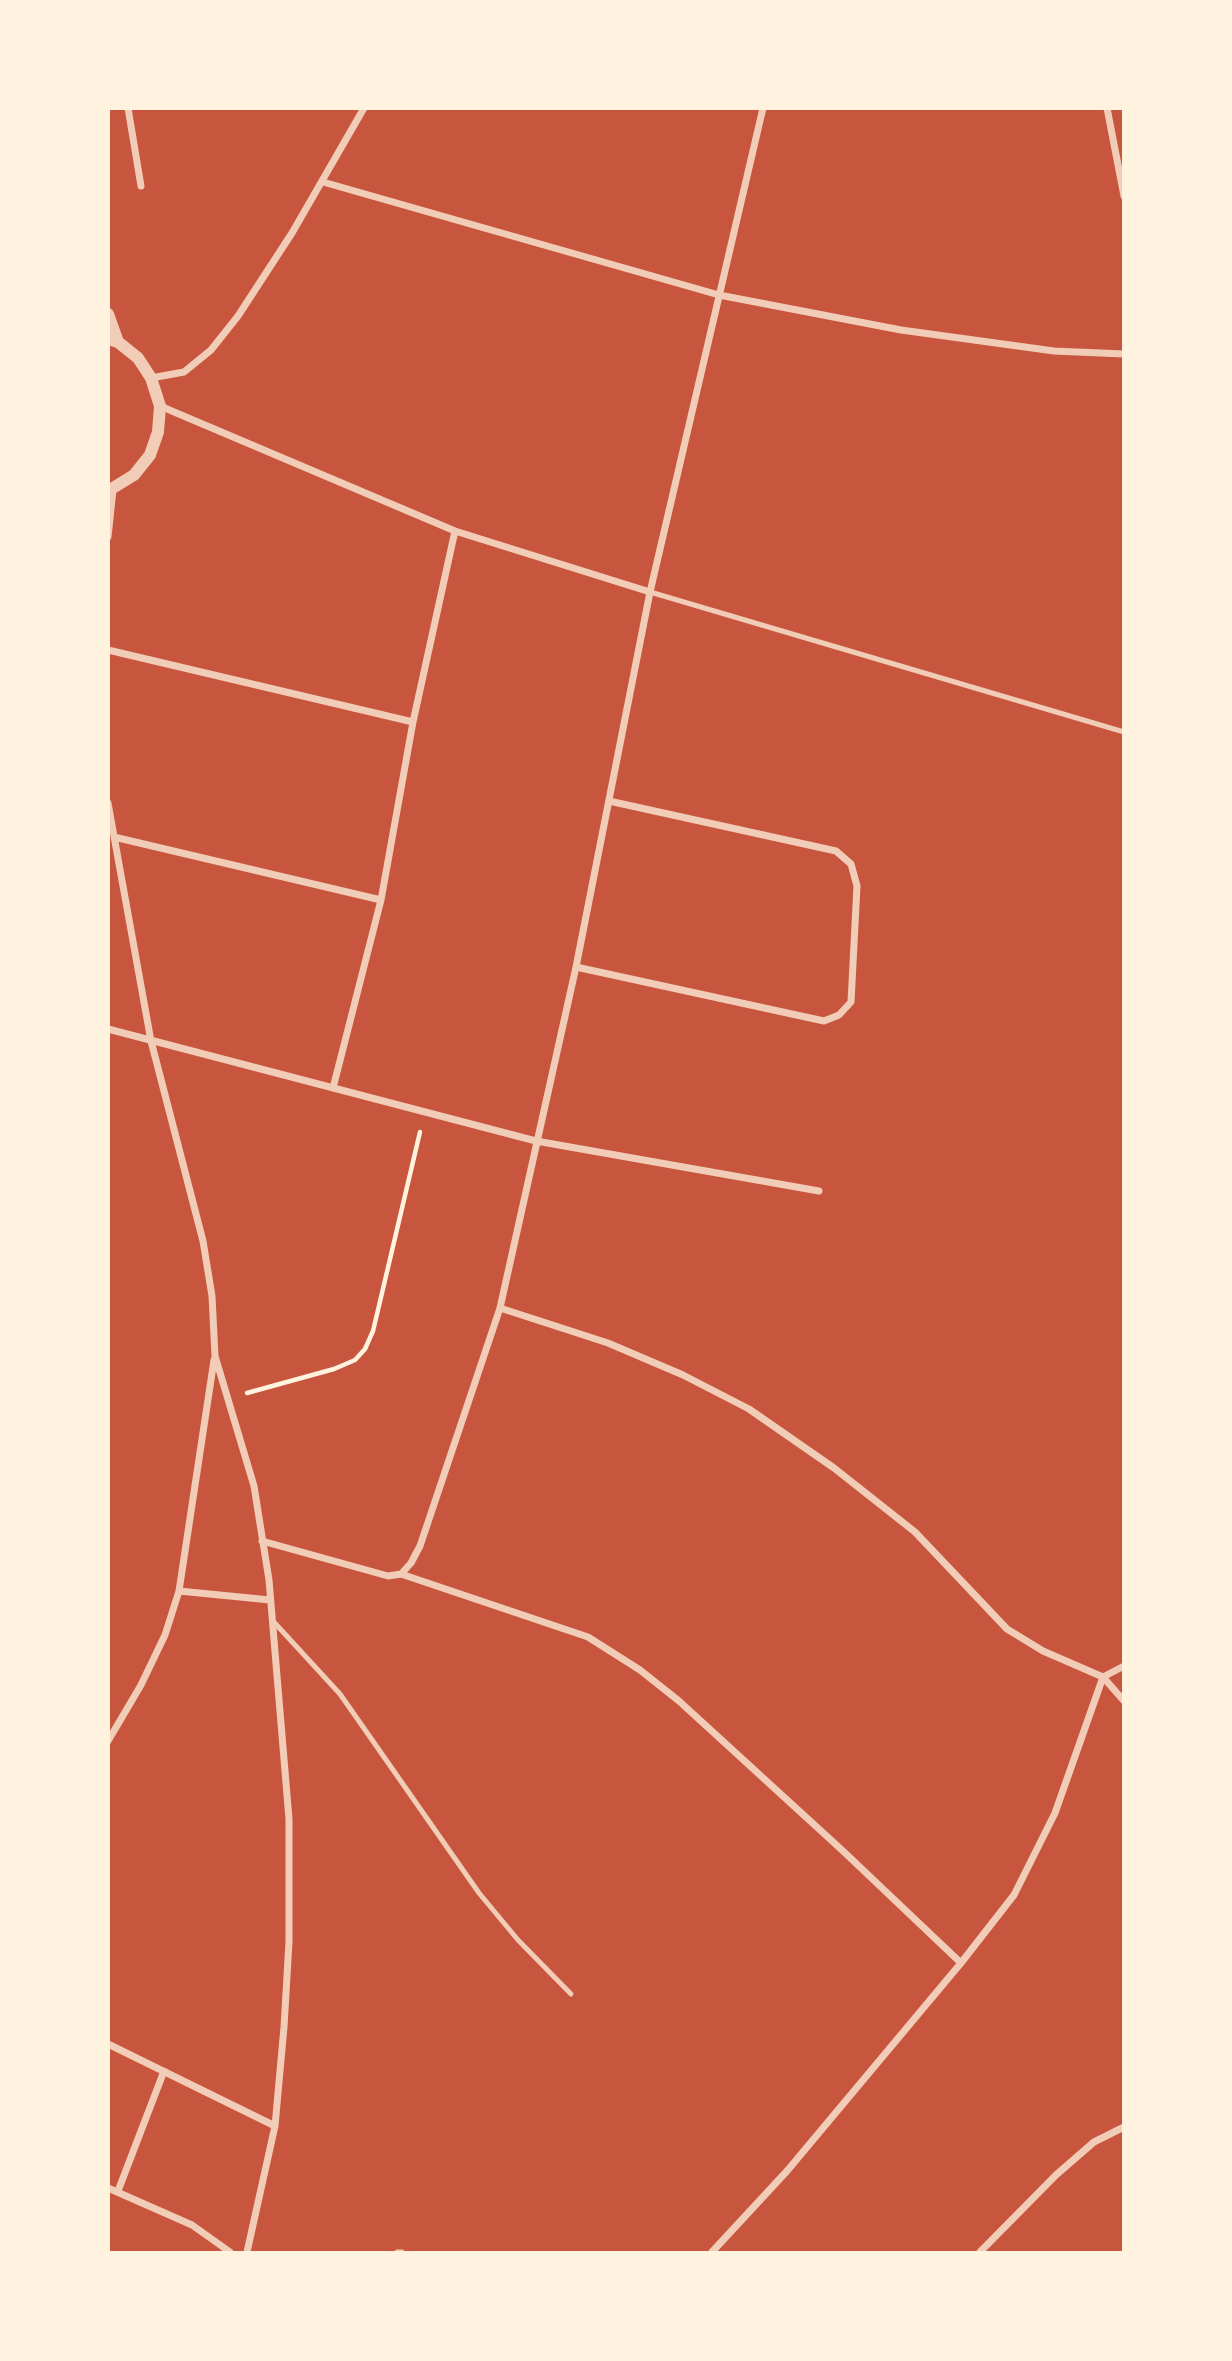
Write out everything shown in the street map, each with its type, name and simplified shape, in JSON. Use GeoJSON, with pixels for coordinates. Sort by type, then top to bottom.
{"type":"FeatureCollection","features":[{"type":"Feature","properties":{"kind":"street"},"geometry":{"type":"LineString","coordinates":[[128,108],[141,186]]}},
{"type":"Feature","properties":{"kind":"street"},"geometry":{"type":"LineString","coordinates":[[151,378],[184,372],[211,350],[257,288],[323,182],[364,108]]}},
{"type":"Feature","properties":{"kind":"street"},"geometry":{"type":"LineString","coordinates":[[401,1574],[420,1546],[500,1308],[576,967],[650,592],[762,108]]}},
{"type":"Feature","properties":{"kind":"street"},"geometry":{"type":"LineString","coordinates":[[1107,108],[1124,196]]}},
{"type":"Feature","properties":{"kind":"street"},"geometry":{"type":"LineString","coordinates":[[323,182],[719,295],[914,332],[1054,351],[1124,355]]}},
{"type":"Feature","properties":{"kind":"street"},"geometry":{"type":"LineString","coordinates":[[108,314],[113,341],[138,358],[151,378],[160,406],[158,432],[150,455],[134,475],[111,490],[108,537]]}},
{"type":"Feature","properties":{"kind":"street"},"geometry":{"type":"LineString","coordinates":[[160,406],[455,531],[650,592]]}},
{"type":"Feature","properties":{"kind":"street"},"geometry":{"type":"LineString","coordinates":[[333,1088],[381,900],[413,722],[455,531]]}},
{"type":"Feature","properties":{"kind":"street"},"geometry":{"type":"LineString","coordinates":[[108,650],[413,722]]}},
{"type":"Feature","properties":{"kind":"street"},"geometry":{"type":"LineString","coordinates":[[576,967],[824,1021],[839,1015],[850,1002],[858,886],[851,864],[836,851],[609,801]]}},
{"type":"Feature","properties":{"kind":"street"},"geometry":{"type":"LineString","coordinates":[[108,803],[151,1041],[204,1241],[212,1296],[215,1356],[179,1591],[165,1635],[141,1685],[108,1741]]}},
{"type":"Feature","properties":{"kind":"street"},"geometry":{"type":"LineString","coordinates":[[114,837],[381,900]]}},
{"type":"Feature","properties":{"kind":"street"},"geometry":{"type":"LineString","coordinates":[[108,1029],[536,1141],[819,1191]]}},
{"type":"Feature","properties":{"kind":"street"},"geometry":{"type":"LineString","coordinates":[[500,1308],[608,1343],[683,1375],[749,1409],[834,1468],[915,1532],[1007,1629],[1043,1651],[1103,1677],[1124,1701]]}},
{"type":"Feature","properties":{"kind":"street"},"geometry":{"type":"LineString","coordinates":[[215,1356],[254,1486],[270,1600],[289,1819],[289,1942],[275,2126],[247,2252]]}},
{"type":"Feature","properties":{"kind":"street"},"geometry":{"type":"LineString","coordinates":[[262,1541],[388,1576],[401,1574],[589,1637],[640,1670],[679,1701],[961,1963]]}},
{"type":"Feature","properties":{"kind":"street"},"geometry":{"type":"LineString","coordinates":[[179,1591],[270,1600]]}},
{"type":"Feature","properties":{"kind":"street"},"geometry":{"type":"LineString","coordinates":[[712,2252],[787,2171],[961,1963],[1014,1895],[1055,1813],[1103,1677],[1124,1667]]}},
{"type":"Feature","properties":{"kind":"street"},"geometry":{"type":"LineString","coordinates":[[108,2044],[275,2126]]}},
{"type":"Feature","properties":{"kind":"street"},"geometry":{"type":"LineString","coordinates":[[118,2191],[164,2071]]}},
{"type":"Feature","properties":{"kind":"street"},"geometry":{"type":"LineString","coordinates":[[980,2252],[1056,2175],[1094,2143],[1124,2127]]}},
{"type":"Feature","properties":{"kind":"street"},"geometry":{"type":"LineString","coordinates":[[108,2188],[192,2225],[230,2252]]}},
{"type":"Feature","properties":{"kind":"lane"},"geometry":{"type":"LineString","coordinates":[[650,592],[1124,732]]}},
{"type":"Feature","properties":{"kind":"lane"},"geometry":{"type":"LineString","coordinates":[[272,1620],[340,1694],[479,1893],[518,1940],[571,1993]]}},
{"type":"Feature","properties":{"kind":"path"},"geometry":{"type":"LineString","coordinates":[[226,1398],[334,1369],[355,1360],[365,1349],[373,1331],[425,1112]]}}]}
